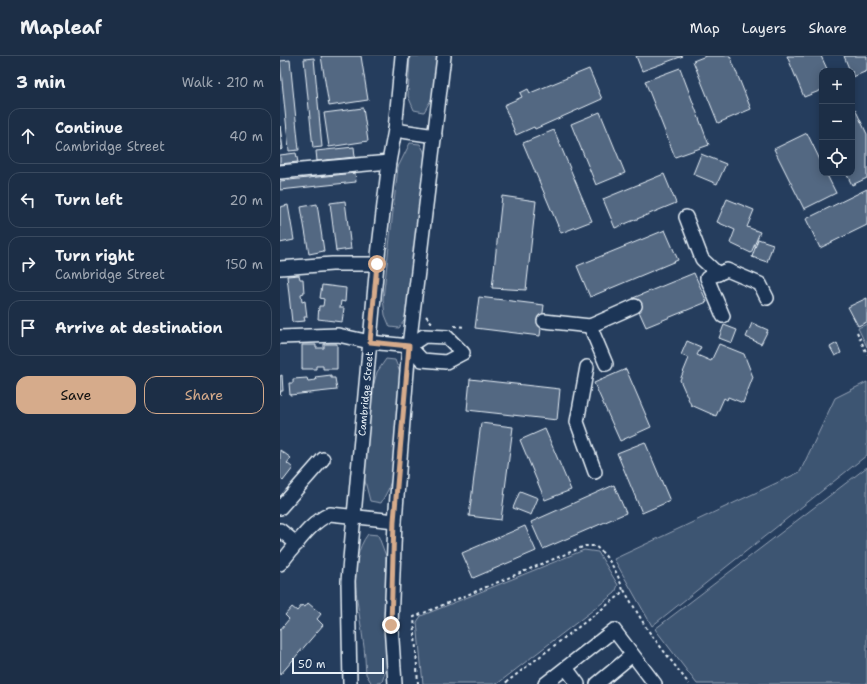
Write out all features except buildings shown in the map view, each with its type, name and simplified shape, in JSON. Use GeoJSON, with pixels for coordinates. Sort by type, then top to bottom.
{"type":"FeatureCollection","features":[{"type":"Feature","properties":{"kind":"street","name":"Cambridge Street"},"geometry":{"type":"LineString","coordinates":[[350,684],[348,581],[377,264],[402,56]]}},
{"type":"Feature","properties":{"kind":"street"},"geometry":{"type":"LineString","coordinates":[[395,684],[391,625],[394,521],[409,346],[444,56]]}},
{"type":"Feature","properties":{"kind":"street"},"geometry":{"type":"LineString","coordinates":[[394,130],[435,136]]}},
{"type":"Feature","properties":{"kind":"street"},"geometry":{"type":"LineString","coordinates":[[280,172],[389,162]]}},
{"type":"Feature","properties":{"kind":"street"},"geometry":{"type":"LineString","coordinates":[[686,217],[702,260],[718,274]]}},
{"type":"Feature","properties":{"kind":"street"},"geometry":{"type":"LineString","coordinates":[[280,268],[332,264],[377,264]]}},
{"type":"Feature","properties":{"kind":"street"},"geometry":{"type":"LineString","coordinates":[[723,316],[707,278],[727,270],[760,284],[767,298]]}},
{"type":"Feature","properties":{"kind":"street"},"geometry":{"type":"LineString","coordinates":[[544,321],[590,326],[635,306]]}},
{"type":"Feature","properties":{"kind":"street"},"geometry":{"type":"LineString","coordinates":[[590,326],[606,364]]}},
{"type":"Feature","properties":{"kind":"street"},"geometry":{"type":"LineString","coordinates":[[280,337],[338,335],[370,342],[409,346]]}},
{"type":"Feature","properties":{"kind":"street"},"geometry":{"type":"LineString","coordinates":[[587,367],[577,422],[595,472]]}},
{"type":"Feature","properties":{"kind":"street"},"geometry":{"type":"LineString","coordinates":[[280,508],[322,458]]}},
{"type":"Feature","properties":{"kind":"street"},"geometry":{"type":"LineString","coordinates":[[280,564],[322,518],[330,514],[394,521]]}},
{"type":"Feature","properties":{"kind":"street"},"geometry":{"type":"LineString","coordinates":[[280,530],[297,544]]}},
{"type":"Feature","properties":{"kind":"street"},"geometry":{"type":"LineString","coordinates":[[545,684],[614,630],[653,683]]}},
{"type":"Feature","properties":{"kind":"street"},"geometry":{"type":"LineString","coordinates":[[597,684],[632,656]]}},
{"type":"Feature","properties":{"kind":"street"},"geometry":{"type":"LineString","coordinates":[[566,668],[578,684]]}},
{"type":"Feature","properties":{"kind":"path"},"geometry":{"type":"LineString","coordinates":[[857,332],[867,354]]}},
{"type":"Feature","properties":{"kind":"path"},"geometry":{"type":"LineString","coordinates":[[418,684],[414,617],[585,546],[595,546],[602,552],[618,576],[623,590],[647,629],[689,684]]}},
{"type":"Feature","properties":{"kind":"path"},"geometry":{"type":"LineString","coordinates":[[504,684],[619,596],[623,590]]}},
{"type":"Feature","properties":{"kind":"shaded area"},"geometry":{"type":"Polygon","coordinates":[[[410,56],[438,56],[435,93],[424,112],[414,110],[408,96],[410,56]]]}},
{"type":"Feature","properties":{"kind":"shaded area"},"geometry":{"type":"Polygon","coordinates":[[[410,143],[420,144],[424,151],[426,166],[406,318],[399,328],[390,327],[385,315],[383,299],[398,167],[410,143]]]}},
{"type":"Feature","properties":{"kind":"shaded area"},"geometry":{"type":"Polygon","coordinates":[[[867,324],[867,347],[858,328],[867,324]]]}},
{"type":"Feature","properties":{"kind":"shaded area"},"geometry":{"type":"Polygon","coordinates":[[[386,359],[395,360],[401,375],[392,477],[388,490],[381,503],[370,501],[364,477],[373,387],[377,372],[386,359]]]}},
{"type":"Feature","properties":{"kind":"shaded area"},"geometry":{"type":"Polygon","coordinates":[[[867,382],[867,455],[652,626],[614,559],[800,472],[835,398],[867,382]]]}},
{"type":"Feature","properties":{"kind":"shaded area"},"geometry":{"type":"Polygon","coordinates":[[[867,467],[867,684],[697,684],[655,629],[867,467]]]}},
{"type":"Feature","properties":{"kind":"shaded area"},"geometry":{"type":"Polygon","coordinates":[[[368,534],[378,535],[386,556],[387,666],[382,682],[372,684],[366,674],[356,586],[357,558],[361,546],[368,534]]]}},
{"type":"Feature","properties":{"kind":"shaded area"},"geometry":{"type":"Polygon","coordinates":[[[584,550],[598,552],[618,585],[615,593],[497,684],[423,684],[417,622],[421,616],[584,550]]]}},
{"type":"Feature","properties":{"kind":"route"},"geometry":{"type":"LineString","coordinates":[[377,264],[370,342],[409,346],[394,521],[391,625]]}}]}
